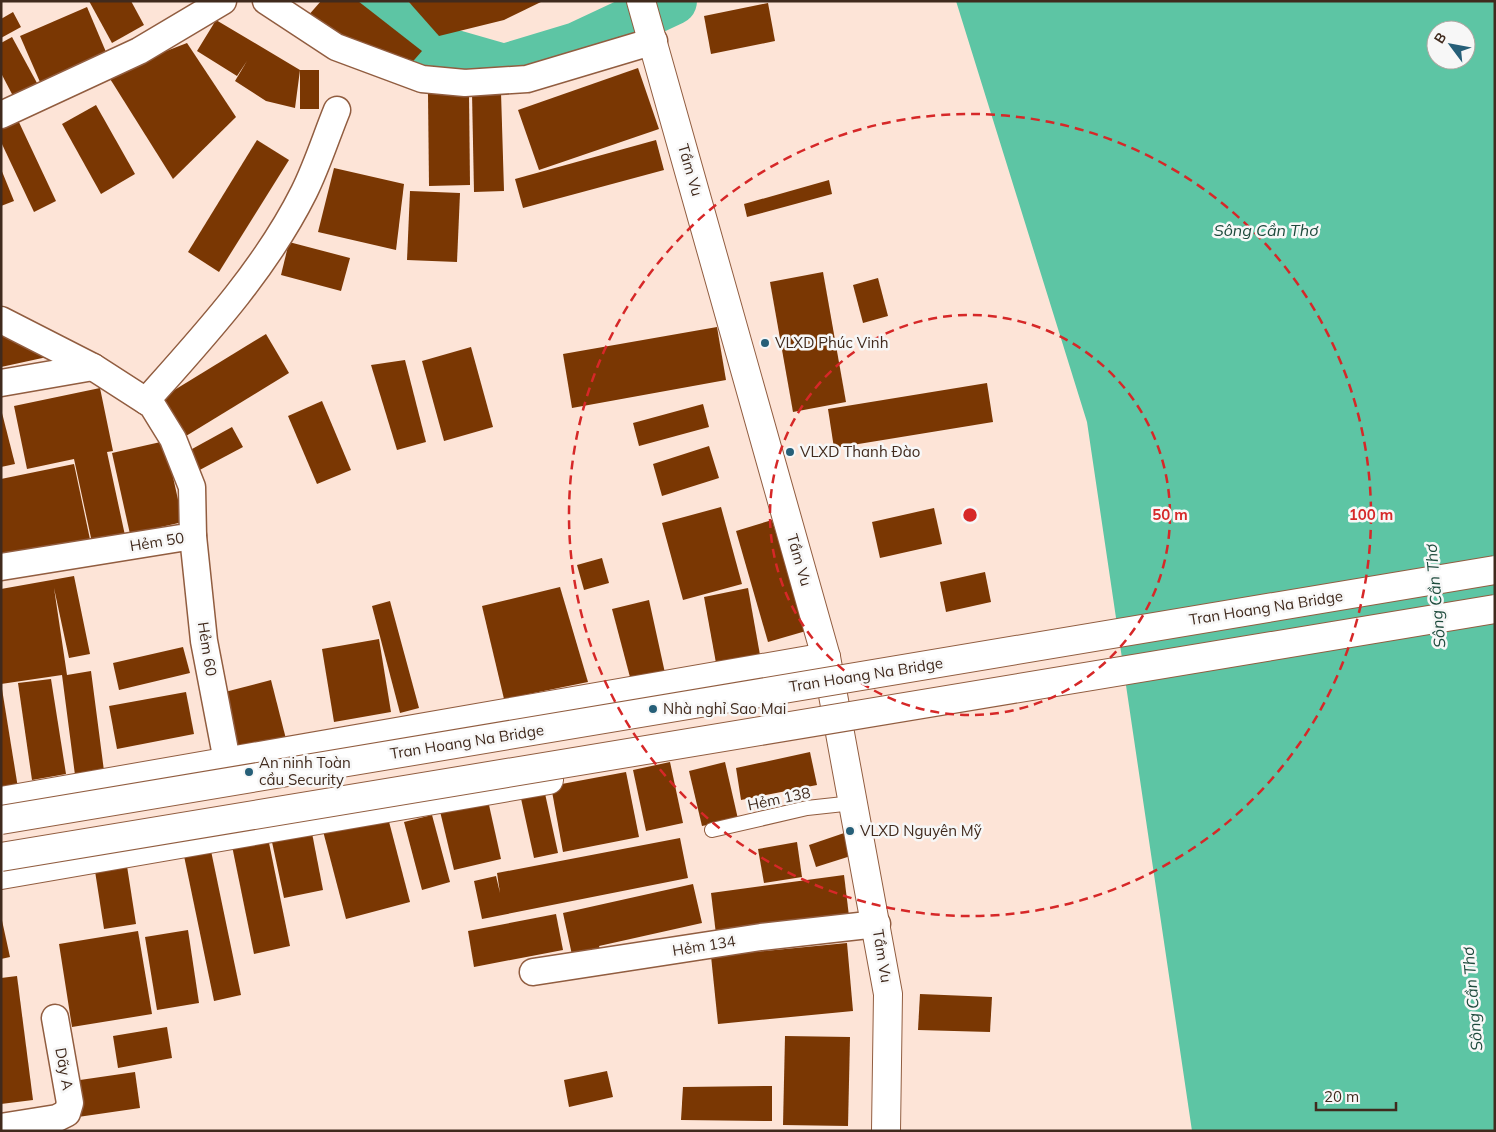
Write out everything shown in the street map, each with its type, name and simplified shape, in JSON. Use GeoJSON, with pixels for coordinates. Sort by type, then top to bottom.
{"type":"FeatureCollection","features":[{"type":"Feature","properties":{"kind":"main road","name":"Tầm Vu"},"geometry":{"type":"LineString","coordinates":[[642,1],[826,657],[888,994],[886,1131]]}},
{"type":"Feature","properties":{"kind":"main road","name":"Tran Hoang Na Bridge"},"geometry":{"type":"LineString","coordinates":[[1,820],[1495,570]]}},
{"type":"Feature","properties":{"kind":"main road"},"geometry":{"type":"LineString","coordinates":[[1,857],[1495,609]]}},
{"type":"Feature","properties":{"kind":"main road"},"geometry":{"type":"LineString","coordinates":[[1,801],[826,657]]}},
{"type":"Feature","properties":{"kind":"main road"},"geometry":{"type":"LineString","coordinates":[[1,875],[840,729]]}},
{"type":"Feature","properties":{"kind":"street"},"geometry":{"type":"LineString","coordinates":[[1,115],[139,51],[223,1]]}},
{"type":"Feature","properties":{"kind":"street"},"geometry":{"type":"LineString","coordinates":[[266,1],[336,47],[422,79],[465,83],[527,79],[654,40]]}},
{"type":"Feature","properties":{"kind":"street"},"geometry":{"type":"LineString","coordinates":[[146,401],[222,316],[265,256],[304,192],[337,110]]}},
{"type":"Feature","properties":{"kind":"street","name":"Hẻm 50"},"geometry":{"type":"LineString","coordinates":[[1,320],[93,366],[152,405],[173,439],[192,487],[193,536],[1,568]]}},
{"type":"Feature","properties":{"kind":"street"},"geometry":{"type":"LineString","coordinates":[[1,383],[93,366]]}},
{"type":"Feature","properties":{"kind":"street","name":"Hẻm 60"},"geometry":{"type":"LineString","coordinates":[[193,536],[204,641],[227,761]]}},
{"type":"Feature","properties":{"kind":"street","name":"Hẻm 134"},"geometry":{"type":"LineString","coordinates":[[533,972],[761,937],[876,924]]}},
{"type":"Feature","properties":{"kind":"street","name":"Dãy A"},"geometry":{"type":"LineString","coordinates":[[1,1128],[57,1118],[67,1113],[70,1103],[55,1018]]}},
{"type":"Feature","properties":{"kind":"lane","name":"Hẻm 138"},"geometry":{"type":"LineString","coordinates":[[712,830],[807,808],[853,803]]}},
{"type":"Feature","properties":{"kind":"water","name":"Sông Cần Thơ"},"geometry":{"type":"Polygon","coordinates":[[[956,1],[1495,1],[1495,1131],[1192,1131],[1087,422],[956,1]]]}},
{"type":"Feature","properties":{"kind":"building"},"geometry":{"type":"Polygon","coordinates":[[[89,1],[131,1],[144,25],[112,43],[89,1]]]}},
{"type":"Feature","properties":{"kind":"building"},"geometry":{"type":"Polygon","coordinates":[[[321,1],[358,1],[422,51],[408,67],[342,42],[307,17],[321,1]]]}},
{"type":"Feature","properties":{"kind":"building"},"geometry":{"type":"Polygon","coordinates":[[[408,1],[543,1],[504,20],[439,36],[408,1]]]}},
{"type":"Feature","properties":{"kind":"building"},"geometry":{"type":"Polygon","coordinates":[[[768,3],[775,41],[711,54],[704,16],[768,3]]]}},
{"type":"Feature","properties":{"kind":"building"},"geometry":{"type":"Polygon","coordinates":[[[87,7],[106,52],[40,82],[20,36],[87,7]]]}},
{"type":"Feature","properties":{"kind":"building"},"geometry":{"type":"Polygon","coordinates":[[[13,12],[21,27],[1,38],[1,19],[13,12]]]}},
{"type":"Feature","properties":{"kind":"building"},"geometry":{"type":"Polygon","coordinates":[[[216,20],[300,70],[295,108],[266,101],[235,81],[247,61],[237,76],[197,51],[216,20]]]}},
{"type":"Feature","properties":{"kind":"building"},"geometry":{"type":"Polygon","coordinates":[[[12,37],[37,83],[13,96],[1,73],[1,43],[12,37]]]}},
{"type":"Feature","properties":{"kind":"building"},"geometry":{"type":"Polygon","coordinates":[[[187,43],[236,117],[173,179],[107,74],[187,43]]]}},
{"type":"Feature","properties":{"kind":"building"},"geometry":{"type":"Polygon","coordinates":[[[638,68],[659,129],[539,170],[518,110],[638,68]]]}},
{"type":"Feature","properties":{"kind":"building"},"geometry":{"type":"Polygon","coordinates":[[[300,70],[319,70],[319,109],[300,109],[300,70]]]}},
{"type":"Feature","properties":{"kind":"building"},"geometry":{"type":"Polygon","coordinates":[[[501,92],[504,191],[474,192],[472,93],[501,92]]]}},
{"type":"Feature","properties":{"kind":"building"},"geometry":{"type":"Polygon","coordinates":[[[428,94],[469,94],[470,185],[429,186],[428,94]]]}},
{"type":"Feature","properties":{"kind":"building"},"geometry":{"type":"Polygon","coordinates":[[[96,105],[135,174],[101,194],[62,124],[96,105]]]}},
{"type":"Feature","properties":{"kind":"building"},"geometry":{"type":"Polygon","coordinates":[[[17,118],[56,201],[34,212],[1,142],[1,126],[17,118]]]}},
{"type":"Feature","properties":{"kind":"building"},"geometry":{"type":"Polygon","coordinates":[[[257,140],[289,160],[219,272],[188,252],[257,140]]]}},
{"type":"Feature","properties":{"kind":"building"},"geometry":{"type":"Polygon","coordinates":[[[656,140],[664,170],[523,208],[515,179],[656,140]]]}},
{"type":"Feature","properties":{"kind":"building"},"geometry":{"type":"Polygon","coordinates":[[[334,168],[404,184],[396,250],[318,232],[334,168]]]}},
{"type":"Feature","properties":{"kind":"building"},"geometry":{"type":"Polygon","coordinates":[[[1,169],[14,201],[1,206],[1,169]]]}},
{"type":"Feature","properties":{"kind":"building"},"geometry":{"type":"Polygon","coordinates":[[[829,180],[832,194],[747,217],[744,204],[829,180]]]}},
{"type":"Feature","properties":{"kind":"building"},"geometry":{"type":"Polygon","coordinates":[[[410,191],[460,193],[457,262],[407,260],[410,191]]]}},
{"type":"Feature","properties":{"kind":"building"},"geometry":{"type":"Polygon","coordinates":[[[289,242],[350,258],[341,291],[281,275],[289,242]]]}},
{"type":"Feature","properties":{"kind":"building"},"geometry":{"type":"Polygon","coordinates":[[[823,272],[846,402],[793,412],[770,282],[823,272]]]}},
{"type":"Feature","properties":{"kind":"building"},"geometry":{"type":"Polygon","coordinates":[[[878,278],[888,316],[863,323],[853,285],[878,278]]]}},
{"type":"Feature","properties":{"kind":"building"},"geometry":{"type":"Polygon","coordinates":[[[717,327],[726,380],[572,408],[563,354],[717,327]]]}},
{"type":"Feature","properties":{"kind":"building"},"geometry":{"type":"Polygon","coordinates":[[[266,334],[289,373],[186,436],[163,397],[266,334]]]}},
{"type":"Feature","properties":{"kind":"building"},"geometry":{"type":"Polygon","coordinates":[[[1,335],[47,357],[1,367],[1,335]]]}},
{"type":"Feature","properties":{"kind":"building"},"geometry":{"type":"Polygon","coordinates":[[[471,347],[493,427],[444,441],[422,361],[471,347]]]}},
{"type":"Feature","properties":{"kind":"building"},"geometry":{"type":"Polygon","coordinates":[[[405,360],[426,442],[397,450],[371,365],[405,360]]]}},
{"type":"Feature","properties":{"kind":"building"},"geometry":{"type":"Polygon","coordinates":[[[987,383],[993,422],[834,448],[828,409],[987,383]]]}},
{"type":"Feature","properties":{"kind":"building"},"geometry":{"type":"Polygon","coordinates":[[[100,388],[113,451],[107,452],[126,540],[93,547],[74,459],[27,469],[14,406],[100,388]]]}},
{"type":"Feature","properties":{"kind":"building"},"geometry":{"type":"Polygon","coordinates":[[[322,401],[351,470],[317,484],[288,416],[322,401]]]}},
{"type":"Feature","properties":{"kind":"building"},"geometry":{"type":"Polygon","coordinates":[[[703,404],[709,427],[639,446],[633,423],[703,404]]]}},
{"type":"Feature","properties":{"kind":"building"},"geometry":{"type":"Polygon","coordinates":[[[1,409],[15,464],[1,467],[1,409]]]}},
{"type":"Feature","properties":{"kind":"building"},"geometry":{"type":"Polygon","coordinates":[[[232,427],[243,447],[194,473],[183,454],[232,427]]]}},
{"type":"Feature","properties":{"kind":"building"},"geometry":{"type":"Polygon","coordinates":[[[165,441],[183,522],[130,534],[112,453],[165,441]]]}},
{"type":"Feature","properties":{"kind":"building"},"geometry":{"type":"Polygon","coordinates":[[[709,446],[719,478],[662,496],[653,464],[709,446]]]}},
{"type":"Feature","properties":{"kind":"building"},"geometry":{"type":"Polygon","coordinates":[[[74,464],[91,544],[1,560],[1,479],[74,464]]]}},
{"type":"Feature","properties":{"kind":"building"},"geometry":{"type":"Polygon","coordinates":[[[721,507],[742,584],[683,600],[662,523],[721,507]]]}},
{"type":"Feature","properties":{"kind":"building"},"geometry":{"type":"Polygon","coordinates":[[[934,508],[942,544],[880,558],[872,522],[934,508]]]}},
{"type":"Feature","properties":{"kind":"building"},"geometry":{"type":"Polygon","coordinates":[[[772,520],[806,631],[768,642],[736,531],[772,520]]]}},
{"type":"Feature","properties":{"kind":"building"},"geometry":{"type":"Polygon","coordinates":[[[602,558],[609,583],[584,590],[577,565],[602,558]]]}},
{"type":"Feature","properties":{"kind":"building"},"geometry":{"type":"Polygon","coordinates":[[[985,572],[991,602],[946,612],[940,582],[985,572]]]}},
{"type":"Feature","properties":{"kind":"building"},"geometry":{"type":"Polygon","coordinates":[[[74,576],[90,654],[69,658],[54,588],[67,675],[91,671],[104,771],[75,775],[62,675],[1,684],[1,589],[74,576]]]}},
{"type":"Feature","properties":{"kind":"building"},"geometry":{"type":"Polygon","coordinates":[[[560,587],[588,682],[504,699],[482,606],[560,587]]]}},
{"type":"Feature","properties":{"kind":"building"},"geometry":{"type":"Polygon","coordinates":[[[748,588],[760,655],[716,663],[704,597],[748,588]]]}},
{"type":"Feature","properties":{"kind":"building"},"geometry":{"type":"Polygon","coordinates":[[[649,600],[665,673],[631,681],[612,609],[649,600]]]}},
{"type":"Feature","properties":{"kind":"building"},"geometry":{"type":"Polygon","coordinates":[[[390,601],[419,708],[400,713],[372,606],[390,601]]]}},
{"type":"Feature","properties":{"kind":"building"},"geometry":{"type":"Polygon","coordinates":[[[379,639],[391,712],[334,722],[322,649],[379,639]]]}},
{"type":"Feature","properties":{"kind":"building"},"geometry":{"type":"Polygon","coordinates":[[[183,647],[190,673],[119,690],[113,663],[183,647]]]}},
{"type":"Feature","properties":{"kind":"building"},"geometry":{"type":"Polygon","coordinates":[[[51,679],[66,774],[32,780],[18,683],[51,679]]]}},
{"type":"Feature","properties":{"kind":"building"},"geometry":{"type":"Polygon","coordinates":[[[271,680],[286,739],[235,752],[221,693],[271,680]]]}},
{"type":"Feature","properties":{"kind":"building"},"geometry":{"type":"Polygon","coordinates":[[[1,690],[18,788],[1,791],[1,690]]]}},
{"type":"Feature","properties":{"kind":"building"},"geometry":{"type":"Polygon","coordinates":[[[186,692],[194,734],[117,749],[109,706],[186,692]]]}},
{"type":"Feature","properties":{"kind":"building"},"geometry":{"type":"Polygon","coordinates":[[[810,752],[817,785],[741,800],[736,768],[810,752]]]}},
{"type":"Feature","properties":{"kind":"building"},"geometry":{"type":"Polygon","coordinates":[[[670,762],[683,823],[646,831],[633,770],[670,762]]]}},
{"type":"Feature","properties":{"kind":"building"},"geometry":{"type":"Polygon","coordinates":[[[725,762],[738,819],[702,826],[689,771],[725,762]]]}},
{"type":"Feature","properties":{"kind":"building"},"geometry":{"type":"Polygon","coordinates":[[[626,772],[639,837],[563,852],[551,786],[626,772]]]}},
{"type":"Feature","properties":{"kind":"building"},"geometry":{"type":"Polygon","coordinates":[[[544,789],[558,853],[534,858],[520,794],[544,789]]]}},
{"type":"Feature","properties":{"kind":"building"},"geometry":{"type":"Polygon","coordinates":[[[487,796],[501,859],[454,870],[439,807],[487,796]]]}},
{"type":"Feature","properties":{"kind":"building"},"geometry":{"type":"Polygon","coordinates":[[[387,814],[410,902],[346,919],[323,831],[387,814]]]}},
{"type":"Feature","properties":{"kind":"building"},"geometry":{"type":"Polygon","coordinates":[[[432,815],[450,882],[422,890],[404,822],[432,815]]]}},
{"type":"Feature","properties":{"kind":"building"},"geometry":{"type":"Polygon","coordinates":[[[850,831],[857,854],[816,867],[809,845],[850,831]]]}},
{"type":"Feature","properties":{"kind":"building"},"geometry":{"type":"Polygon","coordinates":[[[267,833],[290,946],[254,954],[231,841],[267,833]]]}},
{"type":"Feature","properties":{"kind":"building"},"geometry":{"type":"Polygon","coordinates":[[[312,833],[323,890],[284,898],[272,842],[312,833]]]}},
{"type":"Feature","properties":{"kind":"building"},"geometry":{"type":"Polygon","coordinates":[[[680,838],[688,878],[482,919],[474,881],[496,876],[500,893],[497,873],[680,838]]]}},
{"type":"Feature","properties":{"kind":"building"},"geometry":{"type":"Polygon","coordinates":[[[797,842],[802,877],[764,883],[758,849],[797,842]]]}},
{"type":"Feature","properties":{"kind":"building"},"geometry":{"type":"Polygon","coordinates":[[[210,846],[241,995],[214,1001],[183,851],[210,846]]]}},
{"type":"Feature","properties":{"kind":"building"},"geometry":{"type":"Polygon","coordinates":[[[127,866],[136,924],[104,929],[95,871],[127,866]]]}},
{"type":"Feature","properties":{"kind":"building"},"geometry":{"type":"Polygon","coordinates":[[[844,875],[849,916],[716,934],[711,893],[844,875]]]}},
{"type":"Feature","properties":{"kind":"building"},"geometry":{"type":"Polygon","coordinates":[[[693,884],[702,923],[599,946],[600,949],[572,955],[563,913],[693,884]]]}},
{"type":"Feature","properties":{"kind":"building"},"geometry":{"type":"Polygon","coordinates":[[[556,914],[563,950],[474,967],[468,931],[556,914]]]}},
{"type":"Feature","properties":{"kind":"building"},"geometry":{"type":"Polygon","coordinates":[[[1,916],[10,957],[1,959],[1,916]]]}},
{"type":"Feature","properties":{"kind":"building"},"geometry":{"type":"Polygon","coordinates":[[[188,930],[199,1003],[157,1010],[145,937],[188,930]]]}},
{"type":"Feature","properties":{"kind":"building"},"geometry":{"type":"Polygon","coordinates":[[[138,931],[152,1014],[72,1027],[59,944],[138,931]]]}},
{"type":"Feature","properties":{"kind":"building"},"geometry":{"type":"Polygon","coordinates":[[[847,943],[853,1011],[718,1024],[711,956],[847,943]]]}},
{"type":"Feature","properties":{"kind":"building"},"geometry":{"type":"Polygon","coordinates":[[[17,976],[33,1100],[1,1104],[1,978],[17,976]]]}},
{"type":"Feature","properties":{"kind":"building"},"geometry":{"type":"Polygon","coordinates":[[[920,994],[992,997],[990,1032],[918,1030],[920,994]]]}},
{"type":"Feature","properties":{"kind":"building"},"geometry":{"type":"Polygon","coordinates":[[[167,1027],[172,1058],[118,1068],[113,1036],[167,1027]]]}},
{"type":"Feature","properties":{"kind":"building"},"geometry":{"type":"Polygon","coordinates":[[[785,1036],[850,1037],[848,1126],[783,1125],[785,1036]]]}},
{"type":"Feature","properties":{"kind":"building"},"geometry":{"type":"Polygon","coordinates":[[[607,1071],[613,1097],[569,1107],[564,1080],[607,1071]]]}},
{"type":"Feature","properties":{"kind":"building"},"geometry":{"type":"Polygon","coordinates":[[[135,1072],[140,1108],[78,1117],[73,1081],[135,1072]]]}},
{"type":"Feature","properties":{"kind":"building"},"geometry":{"type":"Polygon","coordinates":[[[772,1086],[772,1121],[681,1120],[683,1087],[772,1086]]]}},
{"type":"Feature","properties":{"kind":"waterway"},"geometry":{"type":"LineString","coordinates":[[369,1],[424,45],[504,68],[577,46],[673,1]]}},
{"type":"Feature","properties":{"kind":"place","name":"VLXD Phúc Vinh"},"geometry":{"type":"Point","coordinates":[765,343]}},
{"type":"Feature","properties":{"kind":"place","name":"VLXD Thanh Đào"},"geometry":{"type":"Point","coordinates":[790,452]}},
{"type":"Feature","properties":{"kind":"place","name":"Nhà nghỉ Sao Mai"},"geometry":{"type":"Point","coordinates":[653,709]}},
{"type":"Feature","properties":{"kind":"place","name":"An ninh Toàn cầu Security"},"geometry":{"type":"Point","coordinates":[249,772]}},
{"type":"Feature","properties":{"kind":"place","name":"VLXD Nguyên Mỹ"},"geometry":{"type":"Point","coordinates":[850,831]}}]}
